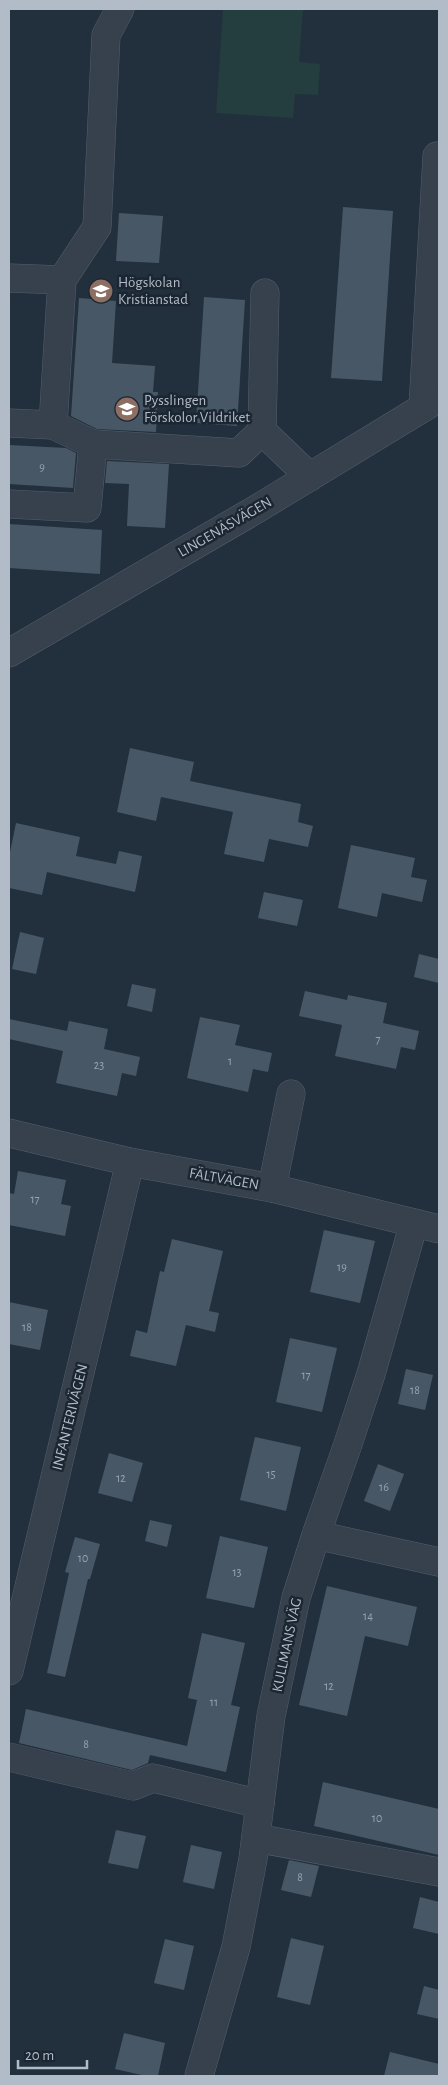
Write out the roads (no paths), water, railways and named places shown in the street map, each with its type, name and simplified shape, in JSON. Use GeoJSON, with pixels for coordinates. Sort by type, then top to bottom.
{"type":"FeatureCollection","features":[{"type":"Feature","properties":{"kind":"street"},"geometry":{"type":"LineString","coordinates":[[53,425],[62,280],[97,227],[106,35],[120,9]]}},
{"type":"Feature","properties":{"kind":"street"},"geometry":{"type":"LineString","coordinates":[[431,403],[437,156]]}},
{"type":"Feature","properties":{"kind":"street"},"geometry":{"type":"LineString","coordinates":[[9,278],[62,280]]}},
{"type":"Feature","properties":{"kind":"street"},"geometry":{"type":"LineString","coordinates":[[9,423],[53,425],[93,444],[239,453],[262,430],[265,293]]}},
{"type":"Feature","properties":{"kind":"street","name":"LINGENÄSVÄGEN"},"geometry":{"type":"LineString","coordinates":[[9,653],[310,477],[431,403]]}},
{"type":"Feature","properties":{"kind":"street"},"geometry":{"type":"LineString","coordinates":[[262,430],[310,477]]}},
{"type":"Feature","properties":{"kind":"street"},"geometry":{"type":"LineString","coordinates":[[9,504],[87,508],[93,444]]}},
{"type":"Feature","properties":{"kind":"street"},"geometry":{"type":"LineString","coordinates":[[272,1188],[291,1094]]}},
{"type":"Feature","properties":{"kind":"street","name":"FÄLTVÄGEN"},"geometry":{"type":"LineString","coordinates":[[9,1133],[130,1162],[272,1188],[427,1226]]}},
{"type":"Feature","properties":{"kind":"street","name":"INFANTERIVÄGEN"},"geometry":{"type":"LineString","coordinates":[[9,1671],[130,1162]]}},
{"type":"Feature","properties":{"kind":"street","name":"KULLMANS VÄG"},"geometry":{"type":"LineString","coordinates":[[199,2076],[236,1947],[256,1838],[271,1716],[296,1598],[371,1374],[427,1226]]}},
{"type":"Feature","properties":{"kind":"street"},"geometry":{"type":"LineString","coordinates":[[316,1535],[439,1562]]}},
{"type":"Feature","properties":{"kind":"street"},"geometry":{"type":"LineString","coordinates":[[9,1757],[133,1786],[153,1778],[260,1804]]}},
{"type":"Feature","properties":{"kind":"street"},"geometry":{"type":"LineString","coordinates":[[256,1838],[439,1872]]}},
{"type":"Feature","properties":{"kind":"place","name":"Högskolan Kristianstad"},"geometry":{"type":"Point","coordinates":[101,291]}},
{"type":"Feature","properties":{"kind":"place","name":"Pysslingen Förskolor Vildriket"},"geometry":{"type":"Point","coordinates":[127,409]}}]}
